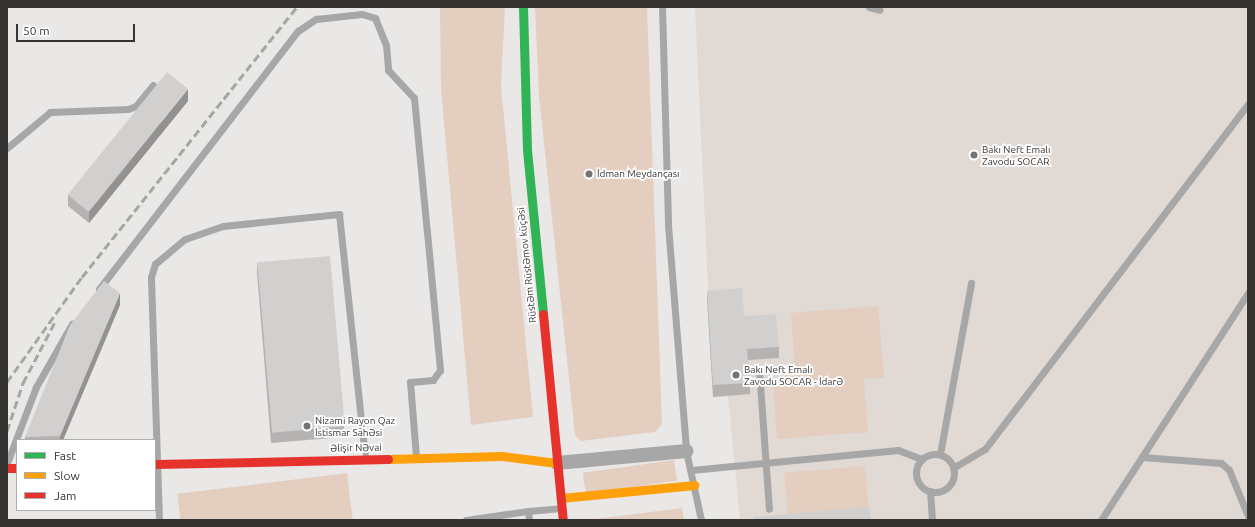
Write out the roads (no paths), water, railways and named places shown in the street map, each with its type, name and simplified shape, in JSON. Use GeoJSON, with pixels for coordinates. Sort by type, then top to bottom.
{"type":"FeatureCollection","features":[{"type":"Feature","properties":{"kind":"street","name":"Rüstəm Rüstəmov küçəsi"},"geometry":{"type":"LineString","coordinates":[[523,7],[527,150],[564,520]]}},
{"type":"Feature","properties":{"kind":"street"},"geometry":{"type":"LineString","coordinates":[[558,463],[686,451]]}},
{"type":"Feature","properties":{"kind":"street","name":"Əlişir Nəvai"},"geometry":{"type":"LineString","coordinates":[[156,464],[502,456],[558,463]]}},
{"type":"Feature","properties":{"kind":"street"},"geometry":{"type":"LineString","coordinates":[[561,498],[694,485]]}},
{"type":"Feature","properties":{"kind":"lane"},"geometry":{"type":"LineString","coordinates":[[662,7],[668,225],[686,451],[701,520]]}},
{"type":"Feature","properties":{"kind":"lane"},"geometry":{"type":"LineString","coordinates":[[869,7],[880,10]]}},
{"type":"Feature","properties":{"kind":"lane"},"geometry":{"type":"LineString","coordinates":[[94,295],[298,31],[316,19],[362,14],[375,18],[380,24],[386,45],[388,70],[414,98],[440,370],[433,380],[410,382],[416,458]]}},
{"type":"Feature","properties":{"kind":"lane"},"geometry":{"type":"LineString","coordinates":[[7,148],[50,112],[128,109],[136,106],[153,85]]}},
{"type":"Feature","properties":{"kind":"lane"},"geometry":{"type":"LineString","coordinates":[[930,491],[948,486],[953,468],[985,449],[1248,104]]}},
{"type":"Feature","properties":{"kind":"lane"},"geometry":{"type":"LineString","coordinates":[[155,439],[149,293],[155,264],[185,239],[223,226],[339,214],[365,459]]}},
{"type":"Feature","properties":{"kind":"lane"},"geometry":{"type":"LineString","coordinates":[[940,454],[971,283]]}},
{"type":"Feature","properties":{"kind":"lane"},"geometry":{"type":"LineString","coordinates":[[1101,520],[1248,293]]}},
{"type":"Feature","properties":{"kind":"lane"},"geometry":{"type":"LineString","coordinates":[[17,439],[48,362],[80,314]]}},
{"type":"Feature","properties":{"kind":"lane"},"geometry":{"type":"LineString","coordinates":[[759,370],[769,509]]}},
{"type":"Feature","properties":{"kind":"lane"},"geometry":{"type":"LineString","coordinates":[[7,463],[16,441]]}},
{"type":"Feature","properties":{"kind":"lane"},"geometry":{"type":"LineString","coordinates":[[691,470],[898,450],[922,459],[940,454]]}},
{"type":"Feature","properties":{"kind":"lane"},"geometry":{"type":"LineString","coordinates":[[940,454],[953,468]]}},
{"type":"Feature","properties":{"kind":"lane"},"geometry":{"type":"LineString","coordinates":[[1142,458],[1221,462],[1229,470],[1248,516]]}},
{"type":"Feature","properties":{"kind":"lane"},"geometry":{"type":"LineString","coordinates":[[922,459],[916,478],[930,491],[932,520]]}},
{"type":"Feature","properties":{"kind":"lane"},"geometry":{"type":"LineString","coordinates":[[156,464],[159,520]]}},
{"type":"Feature","properties":{"kind":"lane"},"geometry":{"type":"LineString","coordinates":[[468,520],[501,518],[528,511],[562,508]]}},
{"type":"Feature","properties":{"kind":"lane"},"geometry":{"type":"LineString","coordinates":[[528,511],[529,520]]}},
{"type":"Feature","properties":{"kind":"railway"},"geometry":{"type":"LineString","coordinates":[[7,382],[82,277],[297,7]]}},
{"type":"Feature","properties":{"kind":"railway"},"geometry":{"type":"LineString","coordinates":[[7,431],[23,383],[56,320]]}},
{"type":"Feature","properties":{"kind":"place","name":"Bakı Neft Emalı Zavodu SOCAR"},"geometry":{"type":"Point","coordinates":[974,155]}},
{"type":"Feature","properties":{"kind":"place","name":"İdman Meydançası"},"geometry":{"type":"Point","coordinates":[589,174]}},
{"type":"Feature","properties":{"kind":"place","name":"Bakı Neft Emalı Zavodu SOCAR - İdarə"},"geometry":{"type":"Point","coordinates":[736,375]}},
{"type":"Feature","properties":{"kind":"place","name":"Nizami Rayon Qaz İstismar Sahəsi"},"geometry":{"type":"Point","coordinates":[307,426]}}]}
